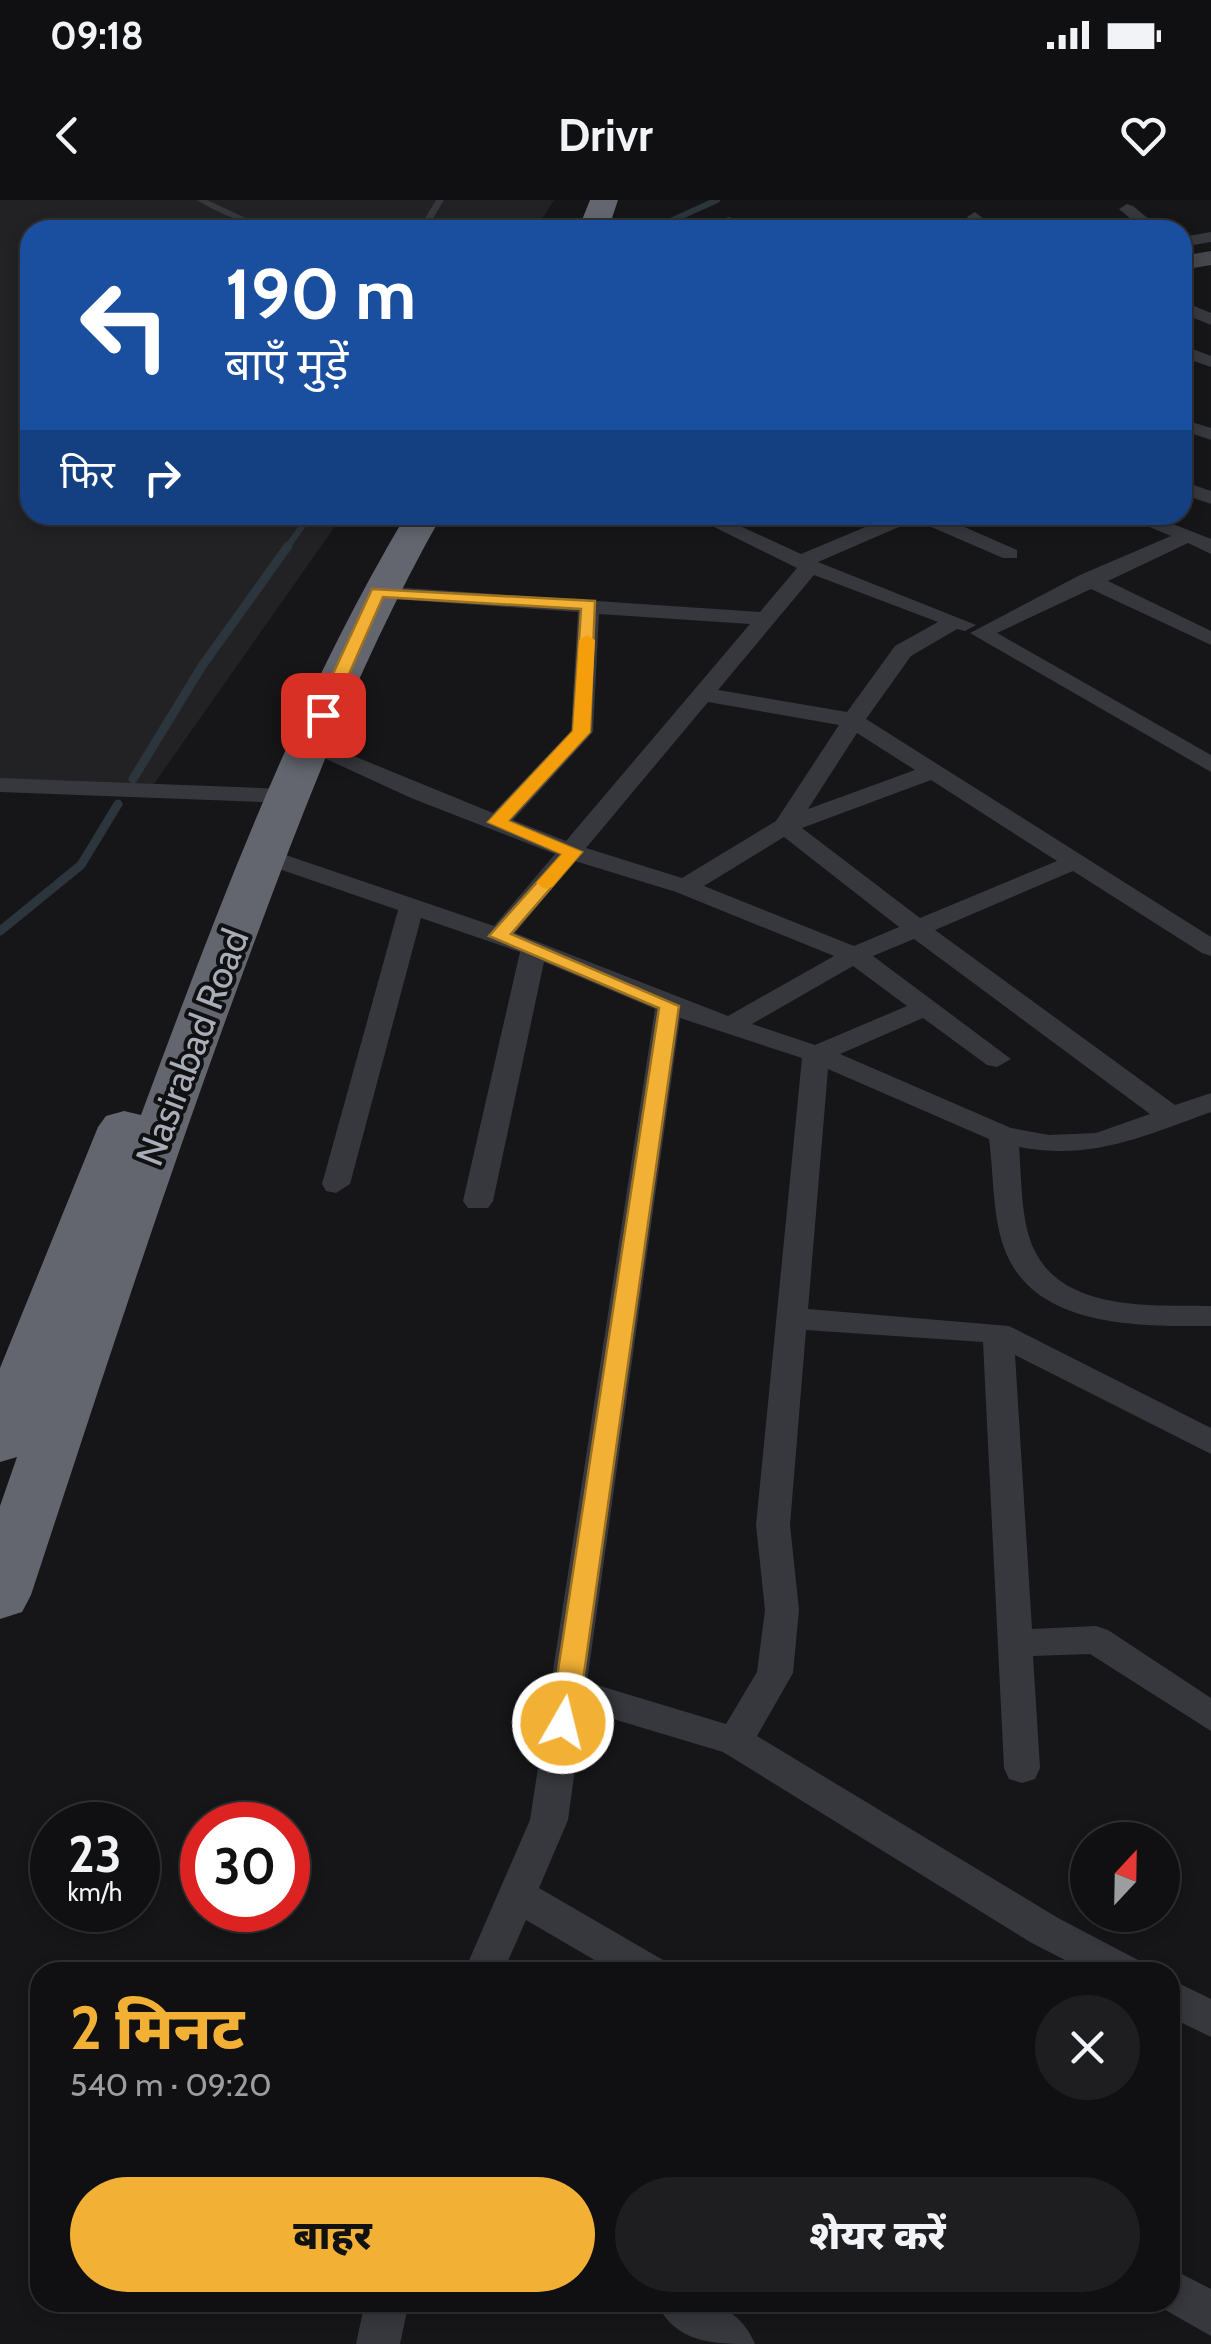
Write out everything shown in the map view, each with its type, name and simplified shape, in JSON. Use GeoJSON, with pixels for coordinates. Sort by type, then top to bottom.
{"type":"FeatureCollection","features":[{"type":"Feature","properties":{"kind":"highway","name":"Nasirabad Road"},"geometry":{"type":"LineString","coordinates":[[0,1595],[164,1113],[264,856],[274,796],[363,568],[386,525]]}},
{"type":"Feature","properties":{"kind":"highway","name":"Nasirabad Road"},"geometry":{"type":"LineString","coordinates":[[0,1440],[204,920],[274,796],[309,746],[378,592],[418,525]]}},
{"type":"Feature","properties":{"kind":"street"},"geometry":{"type":"LineString","coordinates":[[1127,209],[1141,220]]}},
{"type":"Feature","properties":{"kind":"street"},"geometry":{"type":"LineString","coordinates":[[721,525],[805,564],[981,633],[1211,764]]}},
{"type":"Feature","properties":{"kind":"street"},"geometry":{"type":"LineString","coordinates":[[499,936],[765,619],[805,564],[889,525]]}},
{"type":"Feature","properties":{"kind":"street"},"geometry":{"type":"LineString","coordinates":[[943,525],[1010,554]]}},
{"type":"Feature","properties":{"kind":"street"},"geometry":{"type":"LineString","coordinates":[[1157,525],[1204,543]]}},
{"type":"Feature","properties":{"kind":"street"},"geometry":{"type":"LineString","coordinates":[[981,633],[1088,579],[1204,543]]}},
{"type":"Feature","properties":{"kind":"street"},"geometry":{"type":"LineString","coordinates":[[1088,579],[1211,640]]}},
{"type":"Feature","properties":{"kind":"street"},"geometry":{"type":"LineString","coordinates":[[378,592],[765,619]]}},
{"type":"Feature","properties":{"kind":"street"},"geometry":{"type":"LineString","coordinates":[[497,822],[582,732],[589,604]]}},
{"type":"Feature","properties":{"kind":"street"},"geometry":{"type":"LineString","coordinates":[[784,826],[852,720],[903,652],[956,621]]}},
{"type":"Feature","properties":{"kind":"street"},"geometry":{"type":"LineString","coordinates":[[702,694],[852,720],[1211,948]]}},
{"type":"Feature","properties":{"kind":"street"},"geometry":{"type":"LineString","coordinates":[[309,746],[573,852],[685,887],[854,954],[997,1059]]}},
{"type":"Feature","properties":{"kind":"street"},"geometry":{"type":"LineString","coordinates":[[685,887],[784,826],[934,771]]}},
{"type":"Feature","properties":{"kind":"street"},"geometry":{"type":"LineString","coordinates":[[0,786],[274,796]]}},
{"type":"Feature","properties":{"kind":"street"},"geometry":{"type":"LineString","coordinates":[[784,826],[1172,1118]]}},
{"type":"Feature","properties":{"kind":"street"},"geometry":{"type":"LineString","coordinates":[[264,856],[534,948],[669,1006],[816,1054],[934,1102],[1004,1136],[1050,1144],[1098,1142],[1211,1102]]}},
{"type":"Feature","properties":{"kind":"street"},"geometry":{"type":"LineString","coordinates":[[733,1024],[854,954],[1077,862]]}},
{"type":"Feature","properties":{"kind":"street"},"geometry":{"type":"LineString","coordinates":[[336,1184],[411,908]]}},
{"type":"Feature","properties":{"kind":"street"},"geometry":{"type":"LineString","coordinates":[[478,1200],[534,948]]}},
{"type":"Feature","properties":{"kind":"street"},"geometry":{"type":"LineString","coordinates":[[488,1962],[549,1820],[669,1006]]}},
{"type":"Feature","properties":{"kind":"street"},"geometry":{"type":"LineString","coordinates":[[816,1054],[924,1008]]}},
{"type":"Feature","properties":{"kind":"street"},"geometry":{"type":"LineString","coordinates":[[735,1742],[776,1673],[782,1610],[773,1525],[816,1054]]}},
{"type":"Feature","properties":{"kind":"street"},"geometry":{"type":"LineString","coordinates":[[1004,1136],[1017,1240],[1024,1262],[1049,1285],[1084,1304],[1120,1313],[1211,1316]]}},
{"type":"Feature","properties":{"kind":"street"},"geometry":{"type":"LineString","coordinates":[[792,1318],[998,1333],[1208,1436]]}},
{"type":"Feature","properties":{"kind":"street"},"geometry":{"type":"LineString","coordinates":[[998,1333],[1022,1768]]}},
{"type":"Feature","properties":{"kind":"street"},"geometry":{"type":"LineString","coordinates":[[1015,1643],[1096,1640],[1211,1716]]}},
{"type":"Feature","properties":{"kind":"street"},"geometry":{"type":"LineString","coordinates":[[568,1691],[735,1742],[1044,1930],[1105,1962]]}},
{"type":"Feature","properties":{"kind":"street"},"geometry":{"type":"LineString","coordinates":[[517,1895],[632,1962]]}},
{"type":"Feature","properties":{"kind":"street"},"geometry":{"type":"LineString","coordinates":[[1180,2002],[1211,2018]]}},
{"type":"Feature","properties":{"kind":"street"},"geometry":{"type":"LineString","coordinates":[[1180,2295],[1211,2314]]}},
{"type":"Feature","properties":{"kind":"street"},"geometry":{"type":"LineString","coordinates":[[378,2344],[385,2312]]}},
{"type":"Feature","properties":{"kind":"street"},"geometry":{"type":"LineString","coordinates":[[691,2312],[733,2344]]}},
{"type":"Feature","properties":{"kind":"lane"},"geometry":{"type":"LineString","coordinates":[[201,200],[244,220]]}},
{"type":"Feature","properties":{"kind":"shaded area"},"geometry":{"type":"Polygon","coordinates":[[[0,200],[554,200],[541,220],[20,220],[20,525],[336,525],[149,791],[0,779],[0,200]]]}},
{"type":"Feature","properties":{"kind":"waterway"},"geometry":{"type":"LineString","coordinates":[[673,220],[717,200]]}},
{"type":"Feature","properties":{"kind":"waterway"},"geometry":{"type":"LineString","coordinates":[[286,549],[303,525]]}},
{"type":"Feature","properties":{"kind":"waterway"},"geometry":{"type":"LineString","coordinates":[[133,779],[202,666],[288,546]]}},
{"type":"Feature","properties":{"kind":"waterway"},"geometry":{"type":"LineString","coordinates":[[0,931],[81,865],[118,804]]}},
{"type":"Feature","properties":{"kind":"slow traffic"},"geometry":{"type":"LineString","coordinates":[[545,883],[573,852],[497,822],[582,732],[587,640]]}},
{"type":"Feature","properties":{"kind":"route"},"geometry":{"type":"LineString","coordinates":[[323,715],[378,592],[589,604],[582,732],[497,822],[573,852],[499,936],[669,1006],[563,1723]]}}]}
